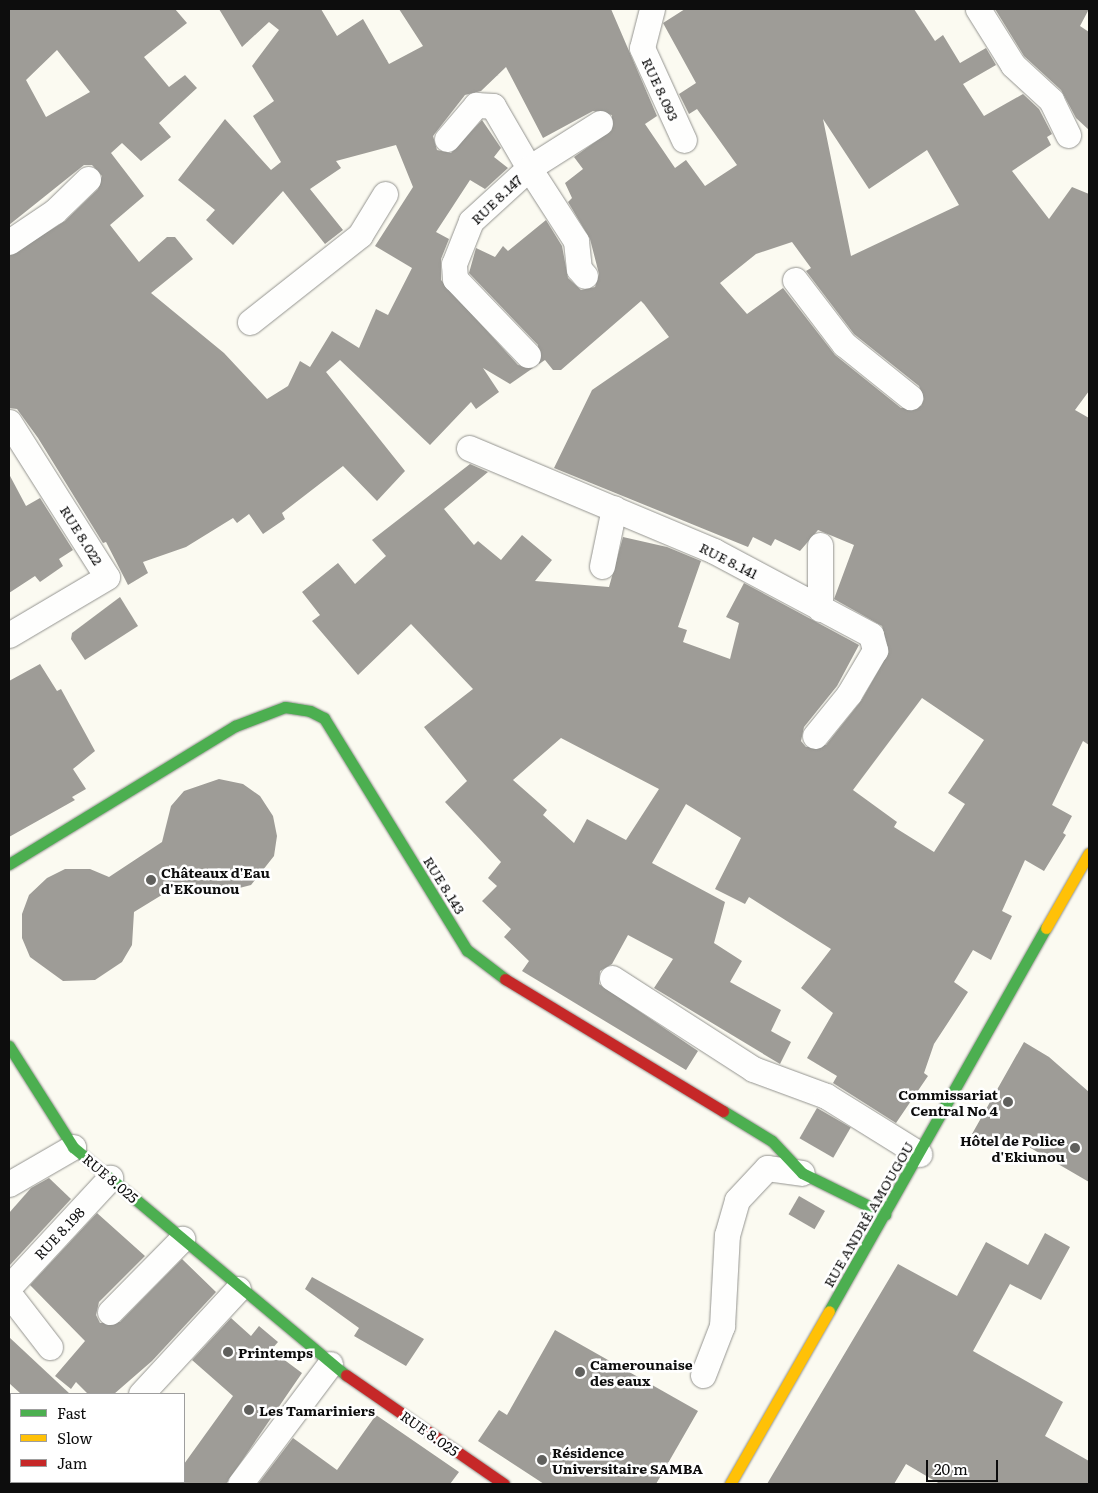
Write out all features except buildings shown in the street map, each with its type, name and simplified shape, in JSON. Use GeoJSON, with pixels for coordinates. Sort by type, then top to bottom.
{"type":"FeatureCollection","features":[{"type":"Feature","properties":{"kind":"street","name":"RUE 8.093"},"geometry":{"type":"LineString","coordinates":[[652,9],[642,48],[684,140]]}},
{"type":"Feature","properties":{"kind":"street"},"geometry":{"type":"LineString","coordinates":[[978,9],[1013,65],[1051,100],[1068,135]]}},
{"type":"Feature","properties":{"kind":"street"},"geometry":{"type":"LineString","coordinates":[[447,140],[476,106],[494,106],[529,168],[600,122]]}},
{"type":"Feature","properties":{"kind":"street","name":"RUE 8.147"},"geometry":{"type":"LineString","coordinates":[[528,355],[459,285],[454,272],[471,221],[529,168],[576,241],[579,269],[585,276]]}},
{"type":"Feature","properties":{"kind":"street"},"geometry":{"type":"LineString","coordinates":[[9,242],[55,211],[88,179]]}},
{"type":"Feature","properties":{"kind":"street"},"geometry":{"type":"LineString","coordinates":[[250,322],[360,236],[385,194]]}},
{"type":"Feature","properties":{"kind":"street"},"geometry":{"type":"LineString","coordinates":[[795,280],[844,344],[910,397]]}},
{"type":"Feature","properties":{"kind":"street","name":"RUE 8.022"},"geometry":{"type":"LineString","coordinates":[[9,422],[107,577],[9,634]]}},
{"type":"Feature","properties":{"kind":"street","name":"RUE 8.141"},"geometry":{"type":"LineString","coordinates":[[469,448],[714,551],[871,635],[876,645],[849,694],[815,736]]}},
{"type":"Feature","properties":{"kind":"street"},"geometry":{"type":"LineString","coordinates":[[602,566],[614,508]]}},
{"type":"Feature","properties":{"kind":"street"},"geometry":{"type":"LineString","coordinates":[[820,545],[820,609]]}},
{"type":"Feature","properties":{"kind":"street","name":"RUE 8.143"},"geometry":{"type":"LineString","coordinates":[[9,864],[235,726],[284,707],[310,711],[324,718],[467,950],[484,966],[772,1141],[802,1173],[885,1214]]}},
{"type":"Feature","properties":{"kind":"street","name":"RUE ANDRÉ AMOUGOU"},"geometry":{"type":"LineString","coordinates":[[730,1484],[919,1154],[1086,870]]}},
{"type":"Feature","properties":{"kind":"street"},"geometry":{"type":"LineString","coordinates":[[612,978],[753,1070],[826,1096],[919,1154]]}},
{"type":"Feature","properties":{"kind":"street","name":"RUE 8.025"},"geometry":{"type":"LineString","coordinates":[[9,1046],[73,1146],[238,1288],[330,1364],[504,1484]]}},
{"type":"Feature","properties":{"kind":"street"},"geometry":{"type":"LineString","coordinates":[[9,1184],[73,1146]]}},
{"type":"Feature","properties":{"kind":"street"},"geometry":{"type":"LineString","coordinates":[[703,1375],[722,1326],[728,1235],[737,1200],[767,1168],[802,1173]]}},
{"type":"Feature","properties":{"kind":"street","name":"RUE 8.198"},"geometry":{"type":"LineString","coordinates":[[9,1287],[110,1178]]}},
{"type":"Feature","properties":{"kind":"street"},"geometry":{"type":"LineString","coordinates":[[110,1312],[182,1239]]}},
{"type":"Feature","properties":{"kind":"street"},"geometry":{"type":"LineString","coordinates":[[142,1393],[238,1288]]}},
{"type":"Feature","properties":{"kind":"street"},"geometry":{"type":"LineString","coordinates":[[9,1294],[50,1347]]}},
{"type":"Feature","properties":{"kind":"street"},"geometry":{"type":"LineString","coordinates":[[240,1484],[330,1364]]}},
{"type":"Feature","properties":{"kind":"traffic: fast"},"geometry":{"type":"LineString","coordinates":[[9,864],[235,726],[285,707],[310,711],[324,718],[467,950],[505,979]]}},
{"type":"Feature","properties":{"kind":"traffic: fast"},"geometry":{"type":"LineString","coordinates":[[829,1311],[1046,928]]}},
{"type":"Feature","properties":{"kind":"traffic: fast"},"geometry":{"type":"LineString","coordinates":[[9,1046],[73,1147],[346,1375]]}},
{"type":"Feature","properties":{"kind":"traffic: fast"},"geometry":{"type":"LineString","coordinates":[[723,1111],[772,1141],[802,1173],[885,1214]]}},
{"type":"Feature","properties":{"kind":"traffic: slow"},"geometry":{"type":"LineString","coordinates":[[1046,928],[1089,853]]}},
{"type":"Feature","properties":{"kind":"traffic: slow"},"geometry":{"type":"LineString","coordinates":[[730,1484],[829,1311]]}},
{"type":"Feature","properties":{"kind":"traffic: jam"},"geometry":{"type":"LineString","coordinates":[[505,979],[723,1111]]}},
{"type":"Feature","properties":{"kind":"traffic: jam"},"geometry":{"type":"LineString","coordinates":[[346,1375],[504,1484]]}},
{"type":"Feature","properties":{"kind":"place","name":"Châteaux d'Eau d'EKounou"},"geometry":{"type":"Point","coordinates":[151,880]}},
{"type":"Feature","properties":{"kind":"place","name":"Commissariat Central No 4"},"geometry":{"type":"Point","coordinates":[1008,1102]}},
{"type":"Feature","properties":{"kind":"place","name":"Hôtel de Police d'Ekiunou"},"geometry":{"type":"Point","coordinates":[1075,1148]}},
{"type":"Feature","properties":{"kind":"place","name":"Printemps"},"geometry":{"type":"Point","coordinates":[228,1352]}},
{"type":"Feature","properties":{"kind":"place","name":"Camerounaise des eaux"},"geometry":{"type":"Point","coordinates":[580,1372]}},
{"type":"Feature","properties":{"kind":"place","name":"Les Tamariniers"},"geometry":{"type":"Point","coordinates":[249,1410]}},
{"type":"Feature","properties":{"kind":"place","name":"Résidence Universitaire SAMBA"},"geometry":{"type":"Point","coordinates":[542,1460]}}]}
